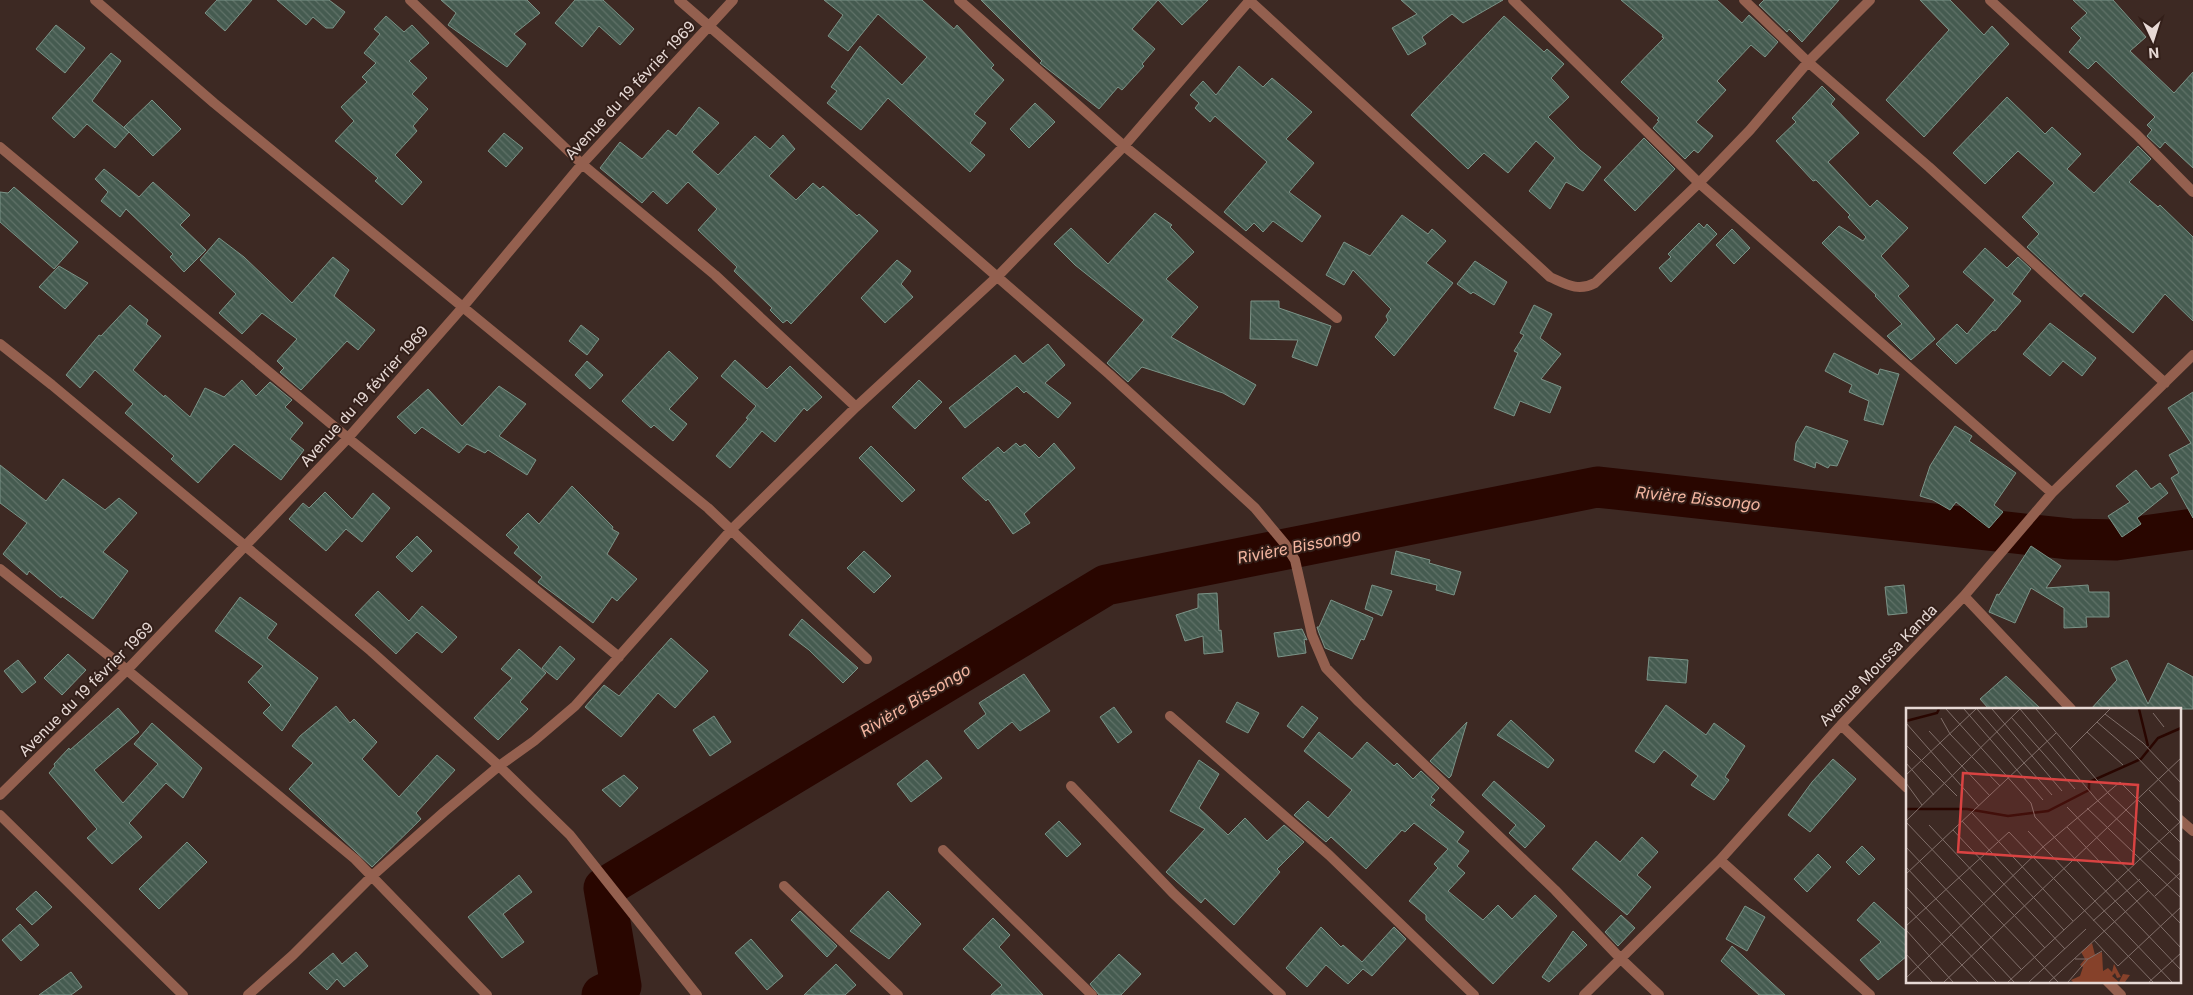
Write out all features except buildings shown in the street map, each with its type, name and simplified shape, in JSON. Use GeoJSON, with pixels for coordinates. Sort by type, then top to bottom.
{"type":"FeatureCollection","features":[{"type":"Feature","properties":{"kind":"street"},"geometry":{"type":"LineString","coordinates":[[95,0],[214,103],[462,308],[658,465],[732,529],[867,659]]}},
{"type":"Feature","properties":{"kind":"street"},"geometry":{"type":"LineString","coordinates":[[410,0],[582,164],[715,275],[856,406]]}},
{"type":"Feature","properties":{"kind":"street"},"geometry":{"type":"LineString","coordinates":[[679,0],[998,276],[1109,374],[1255,508],[1285,544],[1294,560],[1312,635],[1326,668],[1555,890],[1620,958],[1659,995]]}},
{"type":"Feature","properties":{"kind":"street","name":"Avenue du 19 février 1969"},"geometry":{"type":"LineString","coordinates":[[0,795],[127,670],[348,438],[462,308],[582,164],[733,0]]}},
{"type":"Feature","properties":{"kind":"street"},"geometry":{"type":"LineString","coordinates":[[959,0],[1124,146],[1336,318]]}},
{"type":"Feature","properties":{"kind":"street"},"geometry":{"type":"LineString","coordinates":[[248,995],[293,955],[372,876],[499,766],[534,741],[575,706],[732,529],[856,406],[998,276],[1124,146],[1249,0],[1550,277],[1574,287],[1586,288],[1595,283],[1699,183],[1750,130],[1808,62],[1870,0]]}},
{"type":"Feature","properties":{"kind":"street"},"geometry":{"type":"LineString","coordinates":[[1513,0],[1699,183],[2052,493]]}},
{"type":"Feature","properties":{"kind":"street"},"geometry":{"type":"LineString","coordinates":[[1744,0],[1808,62],[1928,167],[2165,383]]}},
{"type":"Feature","properties":{"kind":"street"},"geometry":{"type":"LineString","coordinates":[[1990,0],[2138,135],[2193,192]]}},
{"type":"Feature","properties":{"kind":"street"},"geometry":{"type":"LineString","coordinates":[[0,147],[348,438],[619,657]]}},
{"type":"Feature","properties":{"kind":"street"},"geometry":{"type":"LineString","coordinates":[[0,344],[52,385],[371,651],[499,766],[570,835],[697,995]]}},
{"type":"Feature","properties":{"kind":"street","name":"Avenue Moussa Kanda"},"geometry":{"type":"LineString","coordinates":[[1584,995],[1720,860],[1840,725],[1964,596],[2052,493],[2193,355]]}},
{"type":"Feature","properties":{"kind":"street"},"geometry":{"type":"LineString","coordinates":[[0,569],[278,794],[372,876],[486,995]]}},
{"type":"Feature","properties":{"kind":"street"},"geometry":{"type":"LineString","coordinates":[[1964,596],[2070,708]]}},
{"type":"Feature","properties":{"kind":"street"},"geometry":{"type":"LineString","coordinates":[[1170,716],[1329,855],[1474,995]]}},
{"type":"Feature","properties":{"kind":"street"},"geometry":{"type":"LineString","coordinates":[[1840,725],[1906,787]]}},
{"type":"Feature","properties":{"kind":"street"},"geometry":{"type":"LineString","coordinates":[[1071,786],[1173,894],[1280,995]]}},
{"type":"Feature","properties":{"kind":"street"},"geometry":{"type":"LineString","coordinates":[[0,815],[184,995]]}},
{"type":"Feature","properties":{"kind":"street"},"geometry":{"type":"LineString","coordinates":[[2180,820],[2193,831]]}},
{"type":"Feature","properties":{"kind":"street"},"geometry":{"type":"LineString","coordinates":[[943,850],[1092,995]]}},
{"type":"Feature","properties":{"kind":"street"},"geometry":{"type":"LineString","coordinates":[[1720,860],[1870,995]]}},
{"type":"Feature","properties":{"kind":"street"},"geometry":{"type":"LineString","coordinates":[[784,886],[898,995]]}},
{"type":"Feature","properties":{"kind":"street"},"geometry":{"type":"LineString","coordinates":[[2108,982],[2121,995]]}},
{"type":"Feature","properties":{"kind":"waterway","name":"Rivière Bissongo"},"geometry":{"type":"LineString","coordinates":[[602,995],[621,986],[604,888],[1106,585],[1597,487],[2070,539],[2116,540],[2193,529]]}}]}
